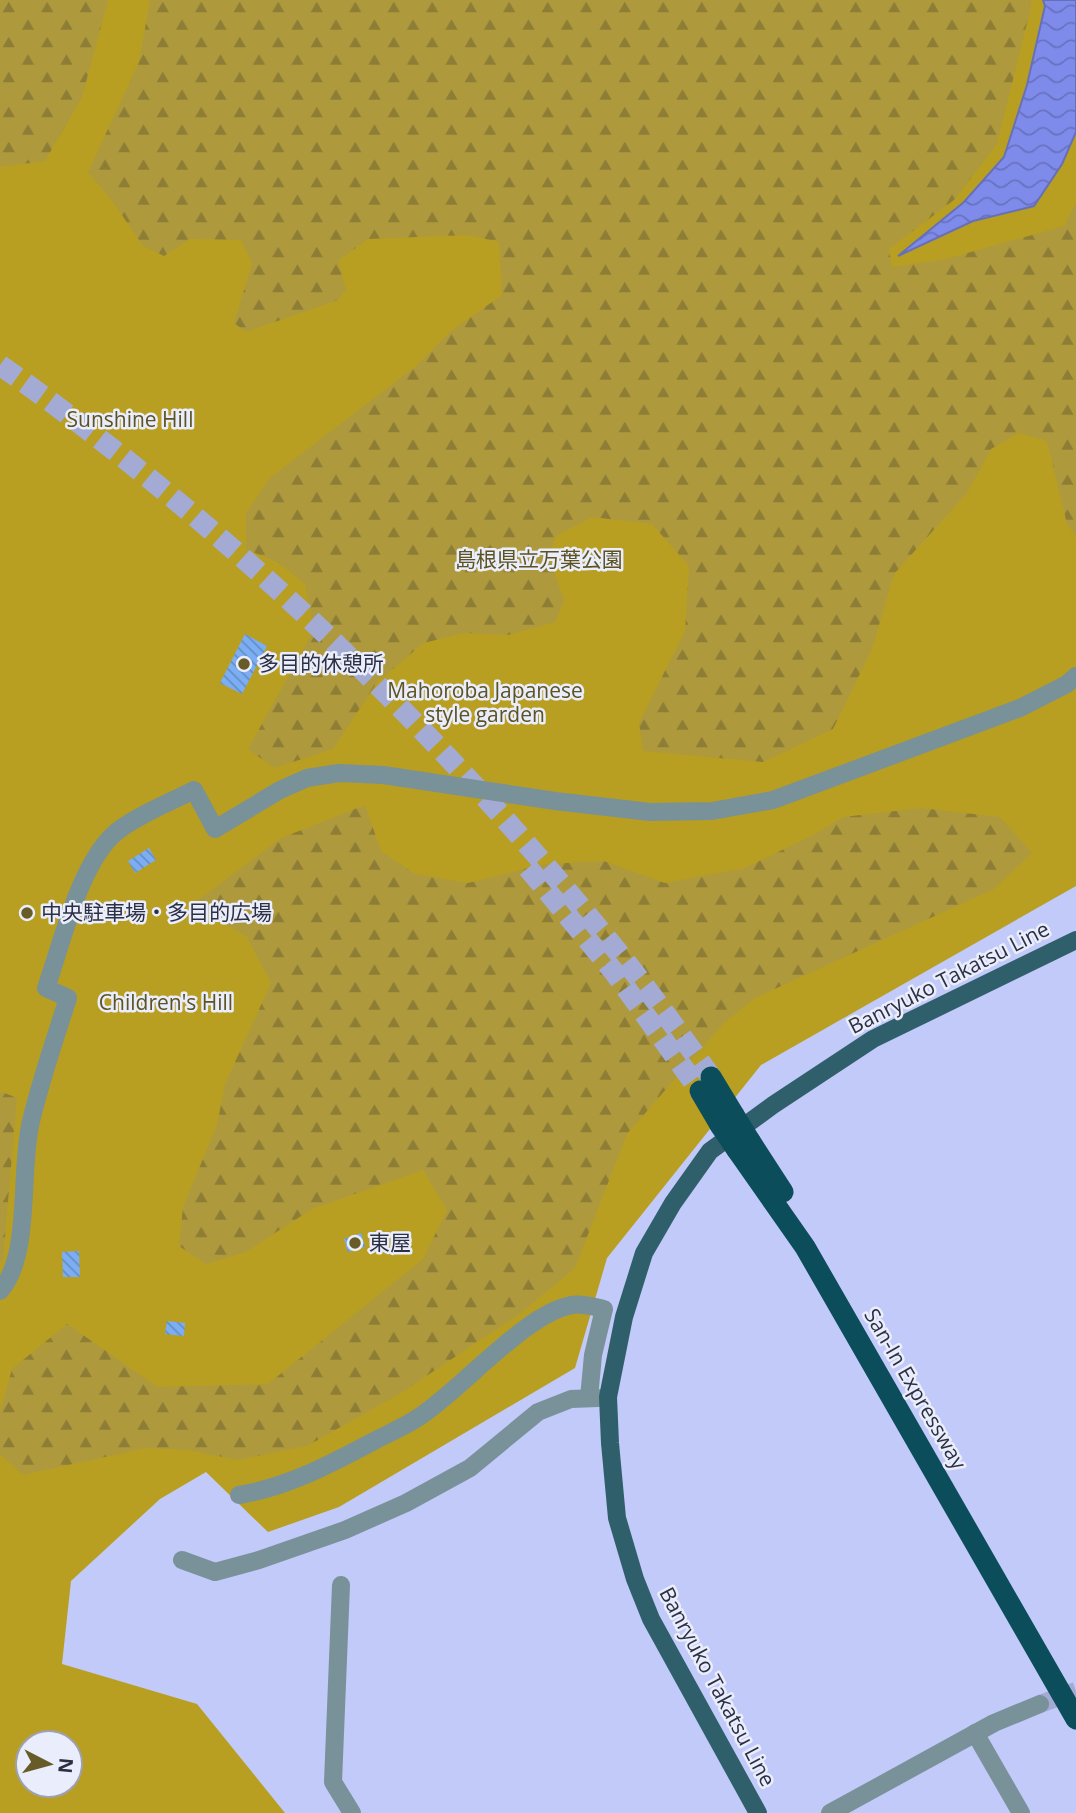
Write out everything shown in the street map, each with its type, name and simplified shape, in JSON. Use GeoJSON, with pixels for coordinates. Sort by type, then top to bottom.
{"type":"FeatureCollection","features":[{"type":"Feature","properties":{"kind":"highway","name":"San-In Expressway"},"geometry":{"type":"LineString","coordinates":[[706,1084],[805,1247],[1076,1719]]}},
{"type":"Feature","properties":{"kind":"highway","name":"San-In Expressway"},"geometry":{"type":"LineString","coordinates":[[744,1146],[815,1240],[1076,1692]]}},
{"type":"Feature","properties":{"kind":"main road","name":"Banryuko Takatsu Line"},"geometry":{"type":"LineString","coordinates":[[758,1813],[651,1619],[617,1518],[608,1397],[625,1317],[644,1253],[673,1203],[710,1151],[873,1039],[1076,940]]}},
{"type":"Feature","properties":{"kind":"street"},"geometry":{"type":"LineString","coordinates":[[0,1291],[8,1282],[19,1251],[24,1157],[31,1121],[68,998],[47,988],[86,872],[101,848],[115,833],[134,822],[194,790],[215,829],[280,790],[307,778],[339,773],[383,775],[649,812],[712,811],[774,800],[1020,708],[1067,684],[1076,676]]}},
{"type":"Feature","properties":{"kind":"street"},"geometry":{"type":"LineString","coordinates":[[239,1495],[262,1491],[308,1475],[418,1418],[530,1325],[556,1310],[574,1304],[604,1308],[593,1355],[589,1398]]}},
{"type":"Feature","properties":{"kind":"street"},"geometry":{"type":"LineString","coordinates":[[182,1560],[215,1572],[345,1531],[406,1503],[470,1468],[538,1412],[571,1399],[608,1397]]}},
{"type":"Feature","properties":{"kind":"street"},"geometry":{"type":"LineString","coordinates":[[341,1585],[333,1782],[352,1813]]}},
{"type":"Feature","properties":{"kind":"street"},"geometry":{"type":"LineString","coordinates":[[830,1813],[975,1733],[1040,1704]]}},
{"type":"Feature","properties":{"kind":"street"},"geometry":{"type":"LineString","coordinates":[[975,1733],[1021,1813]]}},
{"type":"Feature","properties":{"kind":"green space","name":"島根県立万葉公園"},"geometry":{"type":"Polygon","coordinates":[[[0,0],[1076,0],[1076,886],[761,1065],[607,1258],[575,1368],[339,1507],[268,1532],[206,1472],[160,1499],[71,1581],[62,1664],[197,1704],[285,1813],[0,1813],[0,0]]]}},
{"type":"Feature","properties":{"kind":"green space"},"geometry":{"type":"Polygon","coordinates":[[[0,0],[108,0],[82,97],[45,161],[0,167],[0,0]]]}},
{"type":"Feature","properties":{"kind":"green space"},"geometry":{"type":"Polygon","coordinates":[[[150,0],[1031,0],[997,144],[954,200],[889,249],[892,267],[946,259],[1064,226],[1076,203],[1076,536],[1067,524],[1047,441],[1019,433],[991,449],[967,493],[894,574],[872,649],[833,729],[763,762],[643,751],[639,723],[685,631],[689,566],[652,524],[592,517],[556,536],[549,556],[564,601],[555,622],[508,635],[463,633],[424,643],[378,681],[333,749],[274,768],[248,749],[314,630],[305,584],[279,563],[246,549],[246,513],[270,478],[416,366],[451,331],[502,295],[499,242],[468,235],[368,239],[338,261],[346,290],[338,300],[246,332],[234,323],[252,263],[241,240],[190,239],[164,256],[143,246],[113,202],[88,172],[139,62],[150,0]]]}},
{"type":"Feature","properties":{"kind":"green space"},"geometry":{"type":"Polygon","coordinates":[[[365,805],[381,851],[415,874],[468,883],[545,864],[604,861],[665,883],[745,868],[843,817],[921,808],[1000,817],[1032,853],[994,889],[755,998],[723,1024],[627,1134],[575,1268],[521,1313],[401,1393],[307,1446],[238,1460],[189,1450],[146,1448],[23,1475],[0,1454],[0,1412],[12,1369],[67,1324],[158,1387],[268,1384],[423,1259],[447,1210],[423,1170],[312,1209],[246,1252],[206,1264],[179,1246],[183,1207],[217,1125],[225,1084],[271,983],[247,937],[193,904],[281,838],[365,805]]]}},
{"type":"Feature","properties":{"kind":"green space"},"geometry":{"type":"Polygon","coordinates":[[[2,1092],[17,1098],[3,1259],[0,1262],[0,1094],[2,1092]]]}},
{"type":"Feature","properties":{"kind":"water"},"geometry":{"type":"Polygon","coordinates":[[[1043,0],[1076,0],[1076,132],[1062,164],[1034,206],[973,221],[898,256],[964,202],[1004,157],[1027,85],[1045,6],[1043,0]]]}},
{"type":"Feature","properties":{"kind":"building","name":"多目的休憩所"},"geometry":{"type":"Polygon","coordinates":[[[245,634],[267,646],[242,694],[220,683],[245,634]]]}},
{"type":"Feature","properties":{"kind":"building"},"geometry":{"type":"Polygon","coordinates":[[[149,848],[156,860],[135,873],[128,861],[149,848]]]}},
{"type":"Feature","properties":{"kind":"building","name":"東屋"},"geometry":{"type":"Polygon","coordinates":[[[361,1233],[365,1247],[348,1252],[344,1239],[361,1233]]]}},
{"type":"Feature","properties":{"kind":"building"},"geometry":{"type":"Polygon","coordinates":[[[79,1251],[80,1277],[63,1277],[62,1252],[79,1251]]]}},
{"type":"Feature","properties":{"kind":"building"},"geometry":{"type":"Polygon","coordinates":[[[167,1321],[185,1323],[184,1336],[165,1334],[167,1321]]]}},
{"type":"Feature","properties":{"kind":"tunnel"},"geometry":{"type":"LineString","coordinates":[[0,365],[87,429],[172,497],[254,568],[411,718],[557,879],[626,962],[711,1077]]}},
{"type":"Feature","properties":{"kind":"tunnel"},"geometry":{"type":"LineString","coordinates":[[528,868],[615,973],[700,1091]]}},
{"type":"Feature","properties":{"kind":"tunnel"},"geometry":{"type":"LineString","coordinates":[[1040,1704],[1076,1691]]}},
{"type":"Feature","properties":{"kind":"place","name":"多目的休憩所"},"geometry":{"type":"Point","coordinates":[244,664]}},
{"type":"Feature","properties":{"kind":"place","name":"中央駐車場・多目的広場"},"geometry":{"type":"Point","coordinates":[27,913]}},
{"type":"Feature","properties":{"kind":"place","name":"東屋"},"geometry":{"type":"Point","coordinates":[355,1243]}},
{"type":"Feature","properties":{"kind":"park label","name":"Sunshine Hill"},"geometry":{"type":"Point","coordinates":[130,420]}},
{"type":"Feature","properties":{"kind":"park label","name":"Mahoroba Japanese style garden"},"geometry":{"type":"Point","coordinates":[485,703]}},
{"type":"Feature","properties":{"kind":"park label","name":"Children's Hill"},"geometry":{"type":"Point","coordinates":[166,1003]}}]}
